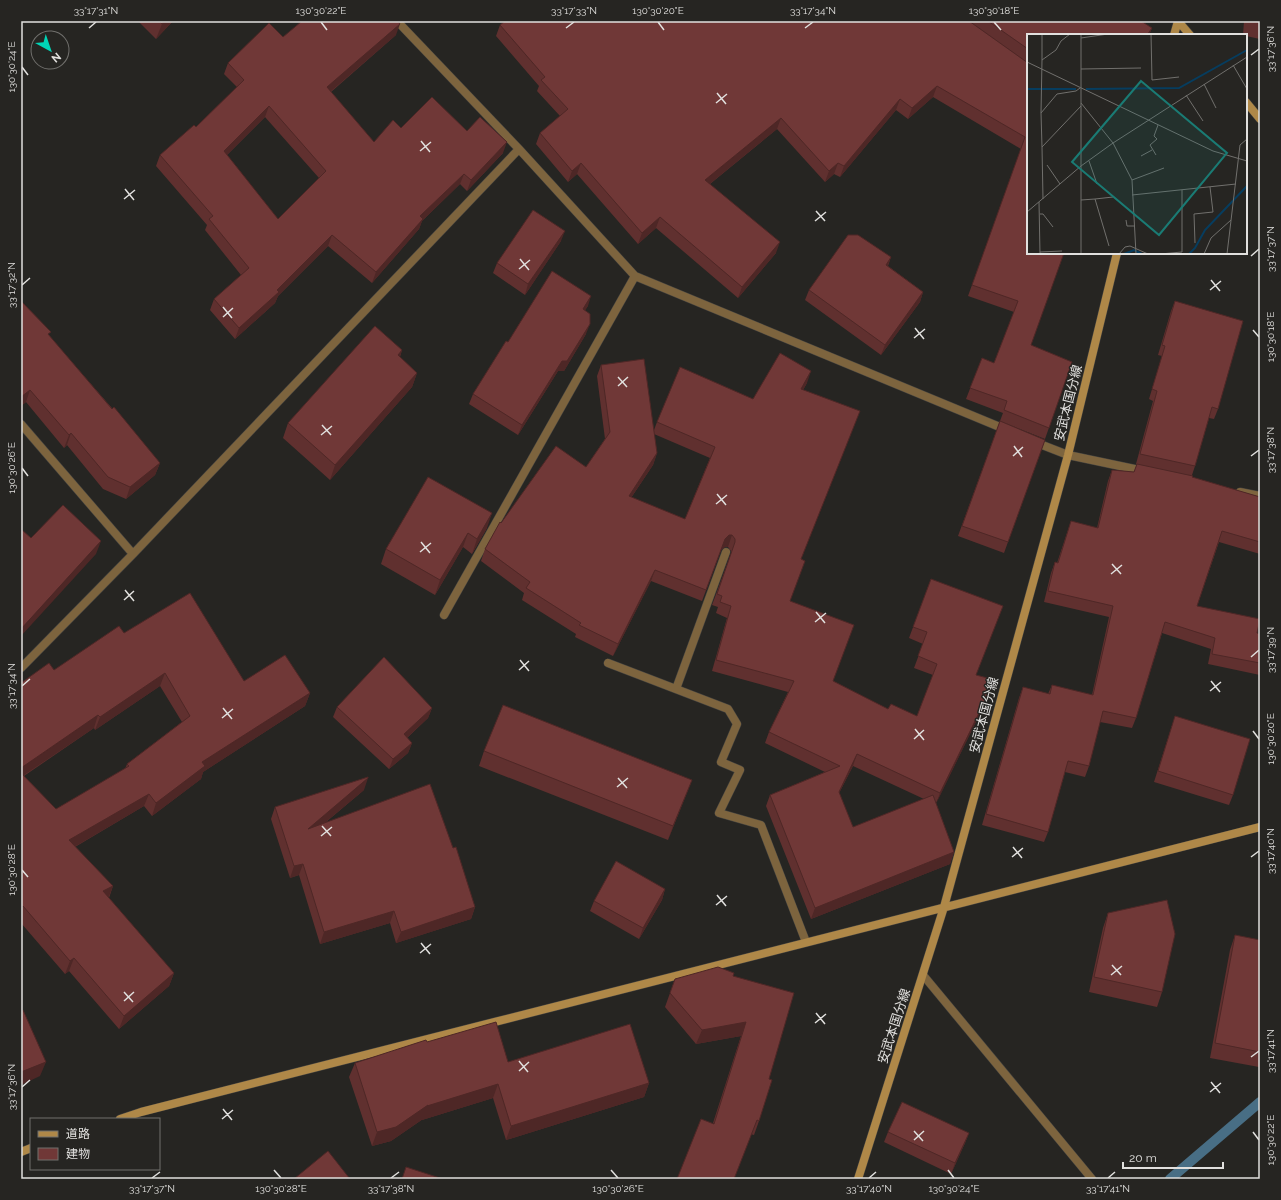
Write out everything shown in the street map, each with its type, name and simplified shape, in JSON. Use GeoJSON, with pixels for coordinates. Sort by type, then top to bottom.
{"type":"FeatureCollection","features":[{"type":"Feature","properties":{"kind":"street"},"geometry":{"type":"LineString","coordinates":[[397,21],[520,149],[635,276],[1068,455],[1152,473]]}},
{"type":"Feature","properties":{"kind":"street"},"geometry":{"type":"LineString","coordinates":[[1174,34],[1178,21]]}},
{"type":"Feature","properties":{"kind":"street"},"geometry":{"type":"LineString","coordinates":[[1178,21],[1189,34]]}},
{"type":"Feature","properties":{"kind":"street"},"geometry":{"type":"LineString","coordinates":[[1247,103],[1260,119]]}},
{"type":"Feature","properties":{"kind":"street"},"geometry":{"type":"LineString","coordinates":[[21,668],[133,554],[520,149]]}},
{"type":"Feature","properties":{"kind":"street","name":"安武本国分線"},"geometry":{"type":"LineString","coordinates":[[858,1179],[944,907],[1068,455],[1117,254]]}},
{"type":"Feature","properties":{"kind":"street"},"geometry":{"type":"LineString","coordinates":[[444,615],[635,276]]}},
{"type":"Feature","properties":{"kind":"street"},"geometry":{"type":"LineString","coordinates":[[21,424],[133,554]]}},
{"type":"Feature","properties":{"kind":"street"},"geometry":{"type":"LineString","coordinates":[[1229,489],[1260,496]]}},
{"type":"Feature","properties":{"kind":"street"},"geometry":{"type":"LineString","coordinates":[[676,689],[726,552]]}},
{"type":"Feature","properties":{"kind":"street"},"geometry":{"type":"LineString","coordinates":[[608,663],[728,709],[737,724],[721,762],[740,770],[719,813],[761,825],[806,942]]}},
{"type":"Feature","properties":{"kind":"street"},"geometry":{"type":"LineString","coordinates":[[123,1118],[148,1110],[1260,827]]}},
{"type":"Feature","properties":{"kind":"street"},"geometry":{"type":"LineString","coordinates":[[923,975],[1092,1179]]}},
{"type":"Feature","properties":{"kind":"building"},"geometry":{"type":"Polygon","coordinates":[[[302,21],[398,21],[400,24],[327,87],[374,142],[393,120],[401,128],[432,97],[467,131],[480,117],[507,142],[471,180],[464,174],[420,216],[423,219],[376,272],[332,235],[277,290],[279,292],[239,328],[214,299],[249,268],[209,219],[213,216],[160,155],[194,125],[196,127],[244,80],[228,63],[269,23],[283,37],[302,21]],[[269,106],[224,151],[278,219],[326,171],[269,106]]]}},
{"type":"Feature","properties":{"kind":"building"},"geometry":{"type":"Polygon","coordinates":[[[505,21],[969,21],[1027,62],[1027,254],[1064,254],[1031,345],[1072,362],[1049,428],[1004,410],[1007,401],[970,388],[982,358],[994,363],[1018,301],[972,285],[1025,137],[937,86],[912,108],[900,99],[844,166],[838,163],[829,171],[781,118],[705,180],[780,242],[742,287],[660,217],[642,233],[581,163],[572,171],[540,133],[568,109],[541,80],[545,77],[500,25],[505,21]]]}},
{"type":"Feature","properties":{"kind":"building"},"geometry":{"type":"Polygon","coordinates":[[[988,21],[1141,21],[1152,28],[1148,34],[1027,34],[1027,48],[988,21]]]}},
{"type":"Feature","properties":{"kind":"building"},"geometry":{"type":"Polygon","coordinates":[[[533,210],[565,231],[528,284],[497,263],[533,210]]]}},
{"type":"Feature","properties":{"kind":"building"},"geometry":{"type":"Polygon","coordinates":[[[848,235],[858,235],[891,257],[886,265],[923,292],[885,345],[809,290],[848,235]]]}},
{"type":"Feature","properties":{"kind":"building"},"geometry":{"type":"Polygon","coordinates":[[[552,271],[591,296],[583,309],[590,314],[590,324],[567,361],[562,361],[522,425],[473,394],[506,341],[508,342],[552,271]]]}},
{"type":"Feature","properties":{"kind":"building"},"geometry":{"type":"Polygon","coordinates":[[[21,301],[51,332],[48,334],[112,409],[114,407],[160,463],[130,487],[108,477],[71,433],[69,435],[30,390],[21,397],[21,301]]]}},
{"type":"Feature","properties":{"kind":"building"},"geometry":{"type":"Polygon","coordinates":[[[1175,301],[1243,321],[1218,409],[1212,407],[1195,466],[1140,454],[1157,391],[1152,389],[1165,346],[1162,345],[1175,301]]]}},
{"type":"Feature","properties":{"kind":"building"},"geometry":{"type":"Polygon","coordinates":[[[375,326],[402,350],[398,355],[417,373],[335,465],[288,423],[375,326]]]}},
{"type":"Feature","properties":{"kind":"building"},"geometry":{"type":"Polygon","coordinates":[[[780,353],[811,371],[801,389],[860,411],[801,559],[805,561],[790,601],[854,625],[833,681],[888,709],[891,704],[917,716],[937,664],[918,656],[927,632],[913,627],[931,579],[1003,606],[976,675],[995,680],[940,793],[857,754],[839,792],[853,827],[933,795],[954,852],[815,908],[770,795],[840,766],[769,732],[794,681],[716,660],[731,606],[720,602],[722,596],[717,594],[735,542],[732,535],[729,535],[725,539],[706,590],[655,570],[618,644],[579,625],[581,623],[526,588],[530,582],[485,549],[500,522],[501,523],[556,446],[586,467],[610,432],[601,365],[644,359],[657,453],[629,496],[685,519],[715,447],[657,422],[680,367],[753,399],[780,353]]]}},
{"type":"Feature","properties":{"kind":"building"},"geometry":{"type":"Polygon","coordinates":[[[1000,421],[1045,440],[1008,542],[962,526],[1000,421]]]}},
{"type":"Feature","properties":{"kind":"building"},"geometry":{"type":"Polygon","coordinates":[[[1137,464],[1193,476],[1192,477],[1260,497],[1260,542],[1222,531],[1197,606],[1260,619],[1257,633],[1260,634],[1260,663],[1212,654],[1215,638],[1165,622],[1136,718],[1103,711],[1089,766],[1068,761],[1048,832],[986,814],[1023,687],[1050,694],[1052,685],[1093,695],[1113,606],[1048,591],[1055,562],[1058,563],[1071,521],[1098,528],[1112,470],[1134,472],[1137,464]]]}},
{"type":"Feature","properties":{"kind":"building"},"geometry":{"type":"Polygon","coordinates":[[[428,477],[492,513],[477,539],[468,533],[440,580],[386,549],[428,477]]]}},
{"type":"Feature","properties":{"kind":"building"},"geometry":{"type":"Polygon","coordinates":[[[63,505],[101,541],[21,629],[21,529],[31,538],[63,505]]]}},
{"type":"Feature","properties":{"kind":"building"},"geometry":{"type":"Polygon","coordinates":[[[190,593],[244,681],[285,655],[310,693],[202,762],[205,766],[156,803],[149,794],[69,840],[113,886],[103,891],[174,973],[124,1016],[74,958],[70,961],[23,906],[21,908],[21,773],[56,809],[129,766],[127,764],[190,716],[165,673],[100,717],[98,715],[21,768],[21,683],[49,663],[54,670],[119,626],[124,633],[190,593]]]}},
{"type":"Feature","properties":{"kind":"building"},"geometry":{"type":"Polygon","coordinates":[[[384,657],[432,708],[404,734],[412,743],[393,759],[337,707],[384,657]]]}},
{"type":"Feature","properties":{"kind":"building"},"geometry":{"type":"Polygon","coordinates":[[[503,705],[692,780],[673,826],[484,751],[503,705]]]}},
{"type":"Feature","properties":{"kind":"building"},"geometry":{"type":"Polygon","coordinates":[[[1175,716],[1250,739],[1233,795],[1158,771],[1175,716]]]}},
{"type":"Feature","properties":{"kind":"building"},"geometry":{"type":"Polygon","coordinates":[[[368,777],[308,829],[430,784],[453,848],[456,847],[475,907],[401,932],[394,911],[324,932],[303,864],[294,866],[275,807],[368,777]]]}},
{"type":"Feature","properties":{"kind":"building"},"geometry":{"type":"Polygon","coordinates":[[[616,861],[665,889],[643,928],[594,901],[616,861]]]}},
{"type":"Feature","properties":{"kind":"building"},"geometry":{"type":"Polygon","coordinates":[[[1167,900],[1175,934],[1162,992],[1094,977],[1108,913],[1167,900]]]}},
{"type":"Feature","properties":{"kind":"building"},"geometry":{"type":"Polygon","coordinates":[[[1235,935],[1260,940],[1260,1052],[1215,1043],[1235,935]]]}},
{"type":"Feature","properties":{"kind":"building"},"geometry":{"type":"Polygon","coordinates":[[[718,967],[734,973],[733,976],[794,993],[769,1079],[772,1080],[759,1121],[757,1120],[734,1179],[677,1179],[701,1119],[714,1124],[746,1022],[702,1030],[670,993],[675,979],[718,967]]]}},
{"type":"Feature","properties":{"kind":"building"},"geometry":{"type":"Polygon","coordinates":[[[23,1010],[46,1062],[21,1072],[21,1011],[23,1010]]]}},
{"type":"Feature","properties":{"kind":"building"},"geometry":{"type":"Polygon","coordinates":[[[496,1022],[508,1062],[630,1024],[649,1083],[511,1126],[498,1084],[427,1106],[428,1105],[396,1127],[377,1132],[355,1063],[426,1040],[427,1042],[496,1022]]]}},
{"type":"Feature","properties":{"kind":"building"},"geometry":{"type":"Polygon","coordinates":[[[902,1102],[969,1133],[955,1163],[888,1132],[902,1102]]]}},
{"type":"Feature","properties":{"kind":"building"},"geometry":{"type":"Polygon","coordinates":[[[328,1151],[350,1179],[294,1179],[328,1151]]]}},
{"type":"Feature","properties":{"kind":"building"},"geometry":{"type":"Polygon","coordinates":[[[406,1167],[443,1179],[402,1179],[406,1167]]]}},
{"type":"Feature","properties":{"kind":"waterway"},"geometry":{"type":"LineString","coordinates":[[1170,1179],[1260,1102]]}}]}
